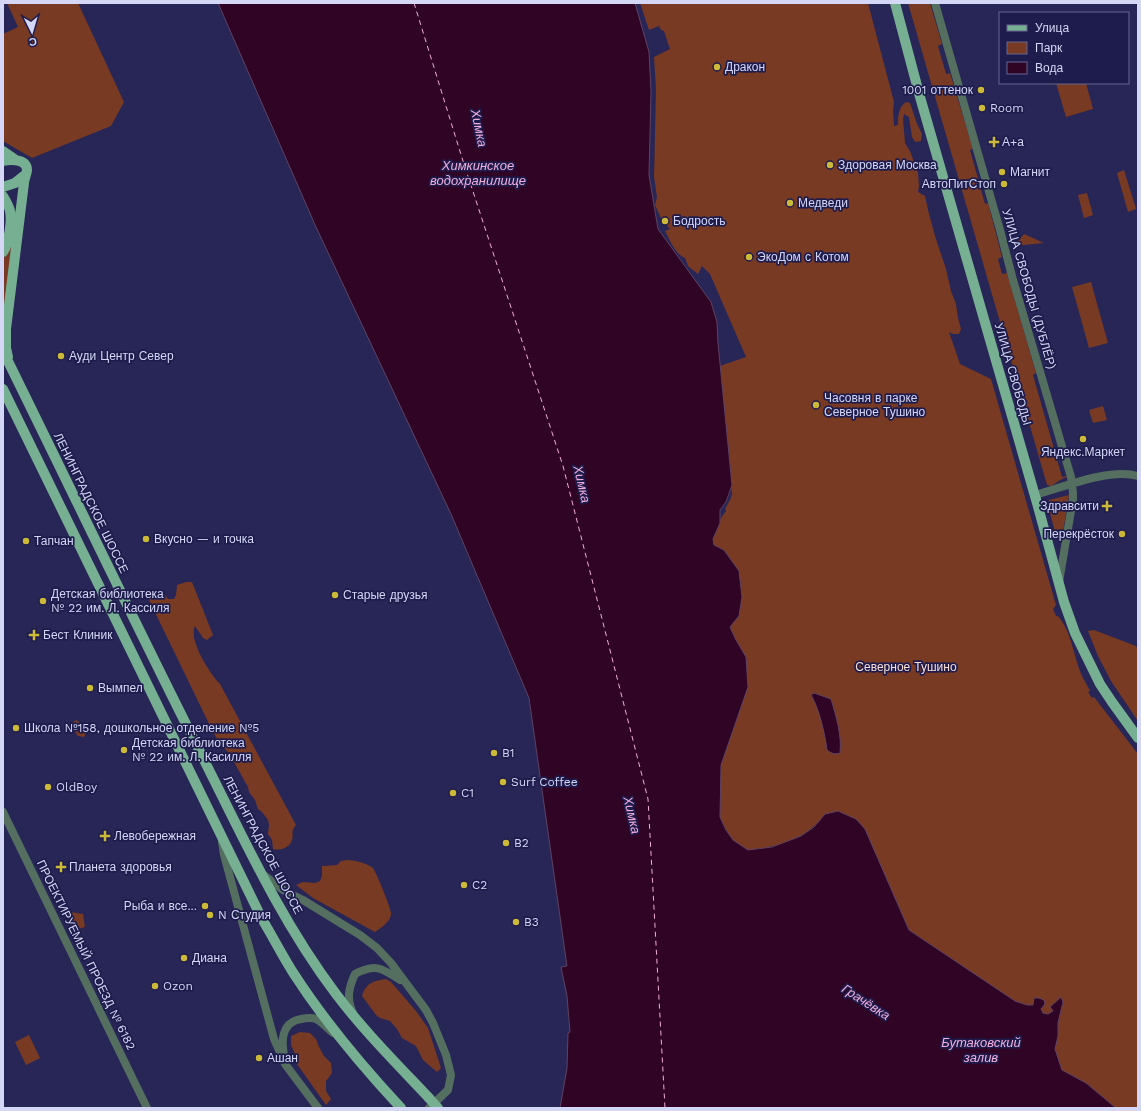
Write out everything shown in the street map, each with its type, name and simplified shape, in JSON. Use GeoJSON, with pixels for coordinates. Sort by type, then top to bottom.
{"type":"FeatureCollection","features":[{"type":"Feature","properties":{"kind":"main road","name":"УЛИЦА СВОБОДЫ"},"geometry":{"type":"LineString","coordinates":[[895,3],[920,97],[1035,495],[1059,585],[1075,633],[1100,684],[1138,738]]}},
{"type":"Feature","properties":{"kind":"main road"},"geometry":{"type":"LineString","coordinates":[[3,151],[26,167],[6,329],[6,348],[9,363]]}},
{"type":"Feature","properties":{"kind":"main road"},"geometry":{"type":"LineString","coordinates":[[3,160],[16,160]]}},
{"type":"Feature","properties":{"kind":"main road"},"geometry":{"type":"LineString","coordinates":[[3,187],[15,183],[25,175]]}},
{"type":"Feature","properties":{"kind":"main road"},"geometry":{"type":"LineString","coordinates":[[3,196],[10,211],[8,241],[3,252]]}},
{"type":"Feature","properties":{"kind":"main road","name":"ЛЕНИНГРАДСКОЕ ШОССЕ"},"geometry":{"type":"LineString","coordinates":[[3,351],[136,626],[261,873],[285,917],[307,953],[337,995],[429,1103],[438,1108]]}},
{"type":"Feature","properties":{"kind":"main road"},"geometry":{"type":"LineString","coordinates":[[3,389],[262,919],[294,974],[342,1041],[374,1080],[401,1108]]}},
{"type":"Feature","properties":{"kind":"street","name":"УЛИЦА СВОБОДЫ (ДУБЛЁР)"},"geometry":{"type":"LineString","coordinates":[[935,3],[1013,280],[1071,477],[1073,499],[1059,585]]}},
{"type":"Feature","properties":{"kind":"street"},"geometry":{"type":"LineString","coordinates":[[1035,495],[1100,477],[1120,474],[1138,476]]}},
{"type":"Feature","properties":{"kind":"street","name":"ПРОЕКТИРУЕМЫЙ ПРОЕЗД № 6182"},"geometry":{"type":"LineString","coordinates":[[3,812],[147,1108]]}},
{"type":"Feature","properties":{"kind":"street"},"geometry":{"type":"LineString","coordinates":[[221,835],[224,855],[274,1039],[285,1064],[318,1108]]}},
{"type":"Feature","properties":{"kind":"street"},"geometry":{"type":"LineString","coordinates":[[261,873],[282,890],[303,900],[360,935],[377,948],[391,963],[405,984],[426,1010],[433,1023],[450,1067],[450,1082],[448,1090],[429,1103]]}},
{"type":"Feature","properties":{"kind":"street"},"geometry":{"type":"LineString","coordinates":[[355,1017],[348,998],[349,988],[355,974],[370,967],[378,968],[388,972],[405,984]]}},
{"type":"Feature","properties":{"kind":"street"},"geometry":{"type":"LineString","coordinates":[[285,1064],[282,1049],[282,1035],[286,1027],[296,1019],[309,1018],[317,1020],[342,1041]]}},
{"type":"Feature","properties":{"kind":"green space"},"geometry":{"type":"Polygon","coordinates":[[[7,3],[78,3],[124,102],[111,126],[32,158],[3,141],[3,34],[18,27],[7,3]]]}},
{"type":"Feature","properties":{"kind":"green space","name":"Северное Тушино"},"geometry":{"type":"Polygon","coordinates":[[[640,3],[868,3],[894,102],[894,126],[898,125],[898,115],[901,107],[906,102],[910,103],[922,134],[921,141],[915,142],[912,137],[909,117],[904,114],[905,143],[910,151],[918,173],[918,192],[925,196],[935,236],[956,304],[961,329],[959,334],[949,332],[960,364],[991,379],[1056,605],[1053,609],[1056,616],[1058,616],[1066,628],[1081,674],[1090,691],[1088,692],[1092,698],[1094,697],[1138,754],[1138,1108],[1116,1108],[1086,1083],[1062,1070],[1055,1049],[1058,1036],[1058,1023],[1063,1002],[1048,1014],[1043,1013],[1041,1008],[1043,1006],[1034,999],[1033,1005],[1027,1005],[1015,1001],[909,930],[865,829],[856,819],[826,814],[809,830],[800,836],[782,844],[748,850],[733,840],[720,817],[721,765],[748,687],[746,657],[730,627],[724,550],[714,545],[713,541],[716,527],[726,511],[725,509],[732,494],[720,366],[746,357],[710,274],[702,266],[698,274],[688,266],[685,258],[678,253],[665,231],[670,229],[661,218],[655,205],[657,197],[654,177],[656,89],[654,57],[670,49],[664,31],[661,30],[659,26],[649,30],[640,3]]]}},
{"type":"Feature","properties":{"kind":"green space"},"geometry":{"type":"Polygon","coordinates":[[[908,3],[930,3],[942,44],[938,46],[946,74],[950,73],[973,149],[970,150],[985,204],[988,203],[1002,257],[998,259],[1002,274],[1007,273],[1036,373],[1033,375],[1062,477],[1067,476],[1051,486],[1047,485],[908,3]]]}},
{"type":"Feature","properties":{"kind":"green space"},"geometry":{"type":"Polygon","coordinates":[[[1056,84],[1086,84],[1093,109],[1066,117],[1056,84]]]}},
{"type":"Feature","properties":{"kind":"green space"},"geometry":{"type":"Polygon","coordinates":[[[1124,170],[1136,209],[1128,212],[1117,173],[1124,170]]]}},
{"type":"Feature","properties":{"kind":"green space"},"geometry":{"type":"Polygon","coordinates":[[[1087,193],[1093,215],[1084,218],[1078,195],[1087,193]]]}},
{"type":"Feature","properties":{"kind":"green space"},"geometry":{"type":"Polygon","coordinates":[[[1024,234],[1044,243],[1014,246],[1024,234]]]}},
{"type":"Feature","properties":{"kind":"green space"},"geometry":{"type":"Polygon","coordinates":[[[12,244],[4,312],[3,259],[12,244]]]}},
{"type":"Feature","properties":{"kind":"green space"},"geometry":{"type":"Polygon","coordinates":[[[1091,282],[1108,343],[1089,348],[1072,287],[1091,282]]]}},
{"type":"Feature","properties":{"kind":"green space"},"geometry":{"type":"Polygon","coordinates":[[[1103,406],[1107,420],[1093,423],[1089,410],[1103,406]]]}},
{"type":"Feature","properties":{"kind":"green space"},"geometry":{"type":"Polygon","coordinates":[[[1069,495],[1063,532],[1060,534],[1055,532],[1048,505],[1049,500],[1069,495]]]}},
{"type":"Feature","properties":{"kind":"green space"},"geometry":{"type":"Polygon","coordinates":[[[192,582],[213,635],[207,640],[203,638],[195,626],[194,632],[197,648],[211,673],[220,684],[296,825],[294,827],[291,843],[284,848],[278,850],[273,849],[272,840],[268,834],[268,820],[258,809],[255,800],[249,792],[248,787],[229,753],[221,745],[213,732],[148,597],[161,593],[168,599],[174,599],[177,585],[192,582]]]}},
{"type":"Feature","properties":{"kind":"green space"},"geometry":{"type":"Polygon","coordinates":[[[1094,630],[1136,646],[1138,650],[1138,721],[1111,681],[1098,656],[1088,631],[1094,630]]]}},
{"type":"Feature","properties":{"kind":"green space"},"geometry":{"type":"Polygon","coordinates":[[[76,720],[90,727],[84,737],[78,736],[70,725],[76,720]]]}},
{"type":"Feature","properties":{"kind":"green space"},"geometry":{"type":"Polygon","coordinates":[[[347,860],[360,862],[373,868],[380,882],[391,911],[391,917],[375,932],[313,898],[296,885],[303,882],[315,883],[320,881],[322,876],[322,866],[337,865],[341,861],[347,860]]]}},
{"type":"Feature","properties":{"kind":"green space"},"geometry":{"type":"Polygon","coordinates":[[[70,912],[83,914],[85,927],[75,930],[70,912]]]}},
{"type":"Feature","properties":{"kind":"green space"},"geometry":{"type":"Polygon","coordinates":[[[386,979],[391,982],[416,1011],[428,1028],[441,1068],[437,1072],[423,1060],[416,1046],[402,1038],[390,1021],[376,1015],[362,996],[368,985],[386,979]]]}},
{"type":"Feature","properties":{"kind":"green space"},"geometry":{"type":"Polygon","coordinates":[[[300,1032],[310,1033],[316,1039],[324,1056],[331,1063],[332,1073],[326,1081],[326,1091],[331,1099],[326,1105],[297,1064],[291,1045],[291,1036],[300,1032]]]}},
{"type":"Feature","properties":{"kind":"green space"},"geometry":{"type":"Polygon","coordinates":[[[29,1035],[40,1058],[26,1065],[15,1042],[29,1035]]]}},
{"type":"Feature","properties":{"kind":"water","name":"Химкинское водохранилище"},"geometry":{"type":"Polygon","coordinates":[[[218,3],[635,3],[649,52],[651,92],[649,175],[658,229],[711,302],[717,322],[732,485],[726,502],[720,510],[720,523],[713,539],[714,545],[724,550],[739,571],[742,597],[739,616],[730,627],[746,657],[748,687],[721,765],[720,817],[733,840],[748,850],[772,847],[801,836],[814,827],[825,814],[838,811],[856,819],[865,829],[909,930],[1015,1001],[1027,1005],[1033,1005],[1034,998],[1039,998],[1044,1000],[1045,1004],[1041,1009],[1043,1013],[1048,1014],[1053,1011],[1050,1007],[1061,997],[1063,1002],[1058,1023],[1058,1036],[1055,1049],[1062,1070],[1086,1083],[1116,1108],[560,1108],[567,1068],[568,1033],[570,1032],[567,996],[561,967],[567,966],[529,698],[451,514],[316,227],[218,3]]]}},
{"type":"Feature","properties":{"kind":"water"},"geometry":{"type":"Polygon","coordinates":[[[814,693],[831,699],[837,719],[840,753],[836,754],[827,750],[825,736],[817,707],[811,695],[814,693]]]}},
{"type":"Feature","properties":{"kind":"ferry route"},"geometry":{"type":"LineString","coordinates":[[414,3],[463,161],[563,466],[648,799],[665,1108]]}},
{"type":"Feature","properties":{"kind":"place","name":"Дракон"},"geometry":{"type":"Point","coordinates":[717,67]}},
{"type":"Feature","properties":{"kind":"place","name":"1001 оттенок"},"geometry":{"type":"Point","coordinates":[981,90]}},
{"type":"Feature","properties":{"kind":"place","name":"Room"},"geometry":{"type":"Point","coordinates":[982,108]}},
{"type":"Feature","properties":{"kind":"place","name":"А+а"},"geometry":{"type":"Point","coordinates":[994,142]}},
{"type":"Feature","properties":{"kind":"place","name":"Здоровая Москва"},"geometry":{"type":"Point","coordinates":[830,165]}},
{"type":"Feature","properties":{"kind":"place","name":"Магнит"},"geometry":{"type":"Point","coordinates":[1002,172]}},
{"type":"Feature","properties":{"kind":"place","name":"АвтоПитСтоп"},"geometry":{"type":"Point","coordinates":[1004,184]}},
{"type":"Feature","properties":{"kind":"place","name":"Медведи"},"geometry":{"type":"Point","coordinates":[790,203]}},
{"type":"Feature","properties":{"kind":"place","name":"Бодрость"},"geometry":{"type":"Point","coordinates":[665,221]}},
{"type":"Feature","properties":{"kind":"place","name":"ЭкоДом с Котом"},"geometry":{"type":"Point","coordinates":[749,257]}},
{"type":"Feature","properties":{"kind":"place","name":"Ауди Центр Север"},"geometry":{"type":"Point","coordinates":[61,356]}},
{"type":"Feature","properties":{"kind":"place","name":"Часовня в парке Северное Тушино"},"geometry":{"type":"Point","coordinates":[816,405]}},
{"type":"Feature","properties":{"kind":"place","name":"Яндекс.Маркет"},"geometry":{"type":"Point","coordinates":[1083,439]}},
{"type":"Feature","properties":{"kind":"place","name":"Здравсити"},"geometry":{"type":"Point","coordinates":[1107,506]}},
{"type":"Feature","properties":{"kind":"place","name":"Перекрёсток"},"geometry":{"type":"Point","coordinates":[1122,534]}},
{"type":"Feature","properties":{"kind":"place","name":"Вкусно — и точка"},"geometry":{"type":"Point","coordinates":[146,539]}},
{"type":"Feature","properties":{"kind":"place","name":"Тапчан"},"geometry":{"type":"Point","coordinates":[26,541]}},
{"type":"Feature","properties":{"kind":"place","name":"Старые друзья"},"geometry":{"type":"Point","coordinates":[335,595]}},
{"type":"Feature","properties":{"kind":"place","name":"Детская библиотека № 22 им. Л. Кассиля"},"geometry":{"type":"Point","coordinates":[43,601]}},
{"type":"Feature","properties":{"kind":"place","name":"Бест Клиник"},"geometry":{"type":"Point","coordinates":[34,635]}},
{"type":"Feature","properties":{"kind":"place","name":"Вымпел"},"geometry":{"type":"Point","coordinates":[90,688]}},
{"type":"Feature","properties":{"kind":"place","name":"Школа №158, дошкольное отделение №5"},"geometry":{"type":"Point","coordinates":[16,728]}},
{"type":"Feature","properties":{"kind":"place","name":"Детская библиотека № 22 им. Л. Касилля"},"geometry":{"type":"Point","coordinates":[124,750]}},
{"type":"Feature","properties":{"kind":"place","name":"B1"},"geometry":{"type":"Point","coordinates":[494,753]}},
{"type":"Feature","properties":{"kind":"place","name":"Surf Coffee"},"geometry":{"type":"Point","coordinates":[503,782]}},
{"type":"Feature","properties":{"kind":"place","name":"OldBoy"},"geometry":{"type":"Point","coordinates":[48,787]}},
{"type":"Feature","properties":{"kind":"place","name":"C1"},"geometry":{"type":"Point","coordinates":[453,793]}},
{"type":"Feature","properties":{"kind":"place","name":"Левобережная"},"geometry":{"type":"Point","coordinates":[105,836]}},
{"type":"Feature","properties":{"kind":"place","name":"B2"},"geometry":{"type":"Point","coordinates":[506,843]}},
{"type":"Feature","properties":{"kind":"place","name":"Планета здоровья"},"geometry":{"type":"Point","coordinates":[61,867]}},
{"type":"Feature","properties":{"kind":"place","name":"C2"},"geometry":{"type":"Point","coordinates":[464,885]}},
{"type":"Feature","properties":{"kind":"place","name":"Рыба и все..."},"geometry":{"type":"Point","coordinates":[205,906]}},
{"type":"Feature","properties":{"kind":"place","name":"N Студия"},"geometry":{"type":"Point","coordinates":[210,915]}},
{"type":"Feature","properties":{"kind":"place","name":"B3"},"geometry":{"type":"Point","coordinates":[516,922]}},
{"type":"Feature","properties":{"kind":"place","name":"Диана"},"geometry":{"type":"Point","coordinates":[184,958]}},
{"type":"Feature","properties":{"kind":"place","name":"Ozon"},"geometry":{"type":"Point","coordinates":[155,986]}},
{"type":"Feature","properties":{"kind":"place","name":"Ашан"},"geometry":{"type":"Point","coordinates":[259,1058]}},
{"type":"Feature","properties":{"kind":"water label","name":"Химка"},"geometry":{"type":"Point","coordinates":[479,128]}},
{"type":"Feature","properties":{"kind":"water label","name":"Химка"},"geometry":{"type":"Point","coordinates":[582,484]}},
{"type":"Feature","properties":{"kind":"water label","name":"Химка"},"geometry":{"type":"Point","coordinates":[632,815]}},
{"type":"Feature","properties":{"kind":"water label","name":"Грачёвка"},"geometry":{"type":"Point","coordinates":[866,1002]}},
{"type":"Feature","properties":{"kind":"water label","name":"Бутаковский залив"},"geometry":{"type":"Point","coordinates":[981,1050]}}]}
